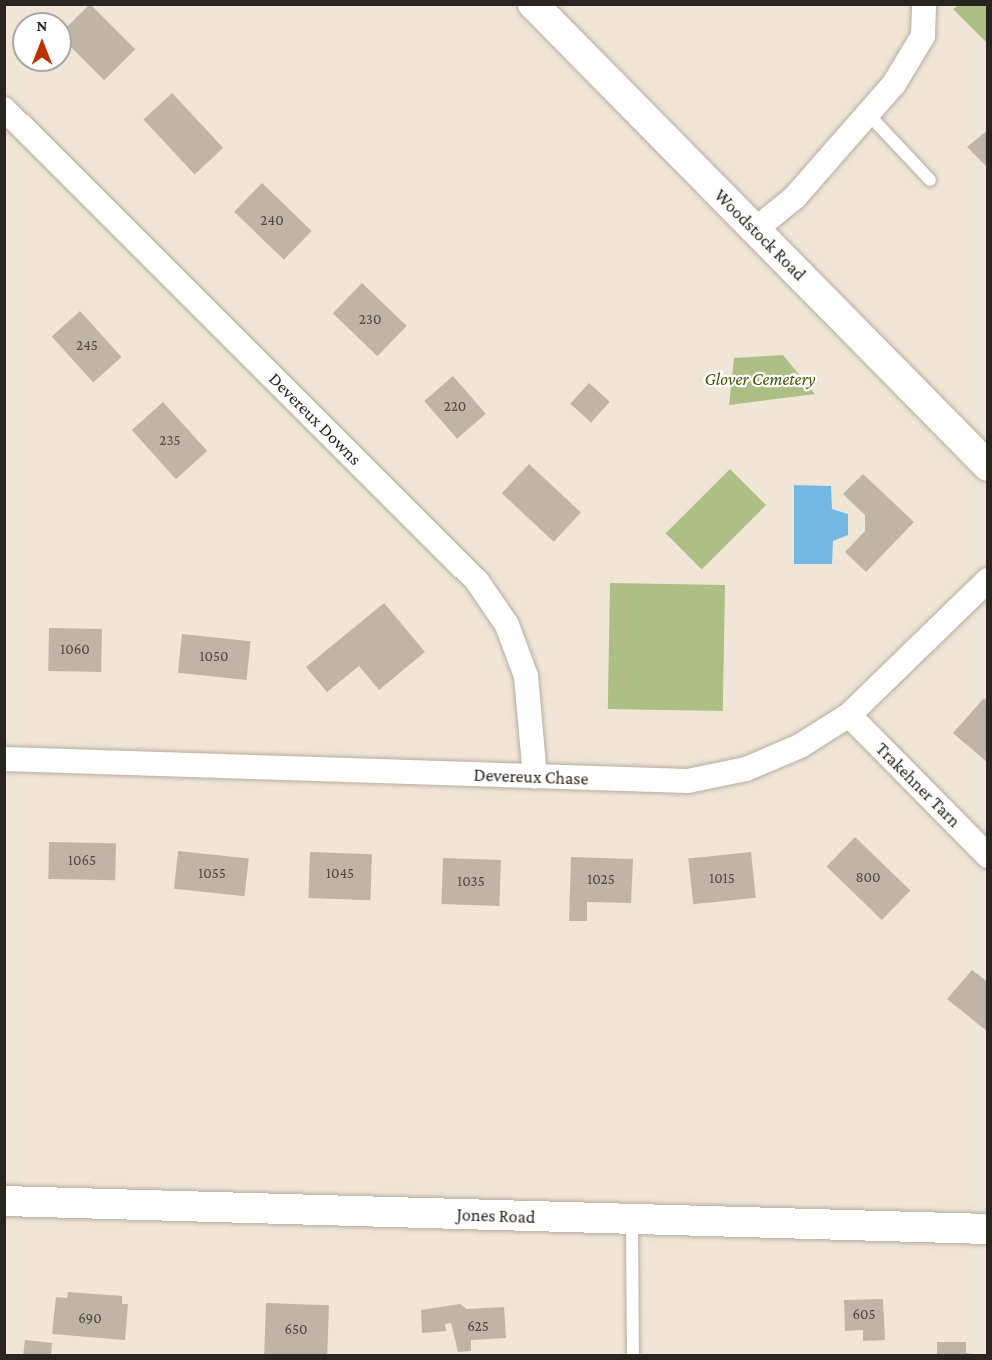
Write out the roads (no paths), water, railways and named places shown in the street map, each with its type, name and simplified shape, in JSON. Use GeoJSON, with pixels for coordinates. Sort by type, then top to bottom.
{"type":"FeatureCollection","features":[{"type":"Feature","properties":{"kind":"street","name":"Woodstock Road"},"geometry":{"type":"LineString","coordinates":[[533,4],[987,466]]}},
{"type":"Feature","properties":{"kind":"street"},"geometry":{"type":"LineString","coordinates":[[755,230],[795,197],[869,115],[923,36],[924,4]]}},
{"type":"Feature","properties":{"kind":"street","name":"Devereux Downs"},"geometry":{"type":"LineString","coordinates":[[4,109],[477,581],[507,625],[526,676],[535,777]]}},
{"type":"Feature","properties":{"kind":"street","name":"Devereux Chase"},"geometry":{"type":"LineString","coordinates":[[4,759],[535,777],[700,779],[746,769],[800,746],[849,715],[987,580]]}},
{"type":"Feature","properties":{"kind":"street","name":"Trakehner Tarn"},"geometry":{"type":"LineString","coordinates":[[849,715],[987,856]]}},
{"type":"Feature","properties":{"kind":"street","name":"Jones Road"},"geometry":{"type":"LineString","coordinates":[[4,1201],[987,1229]]}},
{"type":"Feature","properties":{"kind":"lane"},"geometry":{"type":"LineString","coordinates":[[869,115],[930,180]]}},
{"type":"Feature","properties":{"kind":"lane"},"geometry":{"type":"LineString","coordinates":[[632,1220],[633,1356]]}},
{"type":"Feature","properties":{"kind":"water"},"geometry":{"type":"Polygon","coordinates":[[[794,485],[831,486],[832,509],[848,514],[848,535],[833,541],[832,564],[794,564],[794,485]]]}},
{"type":"Feature","properties":{"kind":"park label","name":"Glover Cemetery"},"geometry":{"type":"Point","coordinates":[760,379]}}]}
